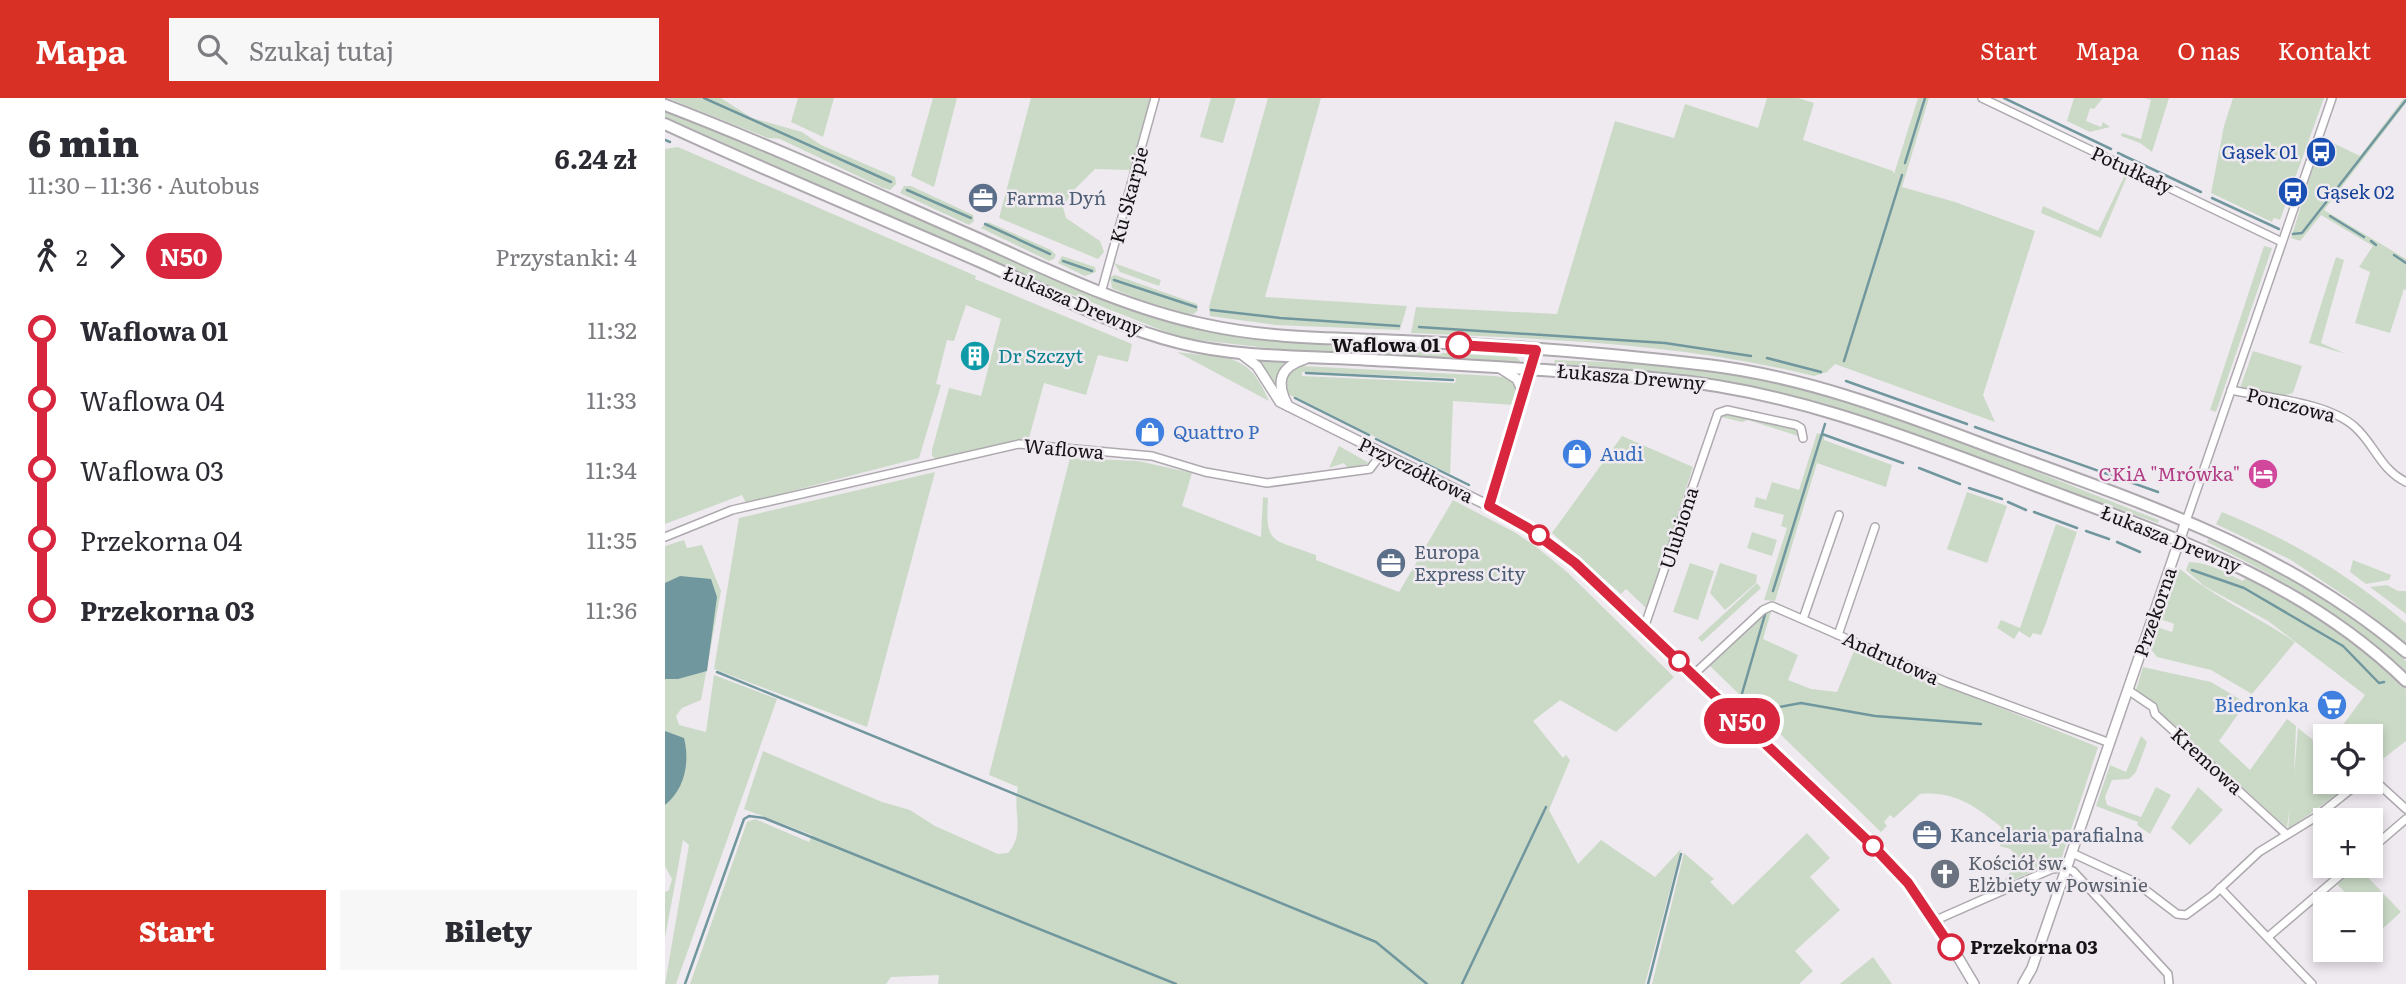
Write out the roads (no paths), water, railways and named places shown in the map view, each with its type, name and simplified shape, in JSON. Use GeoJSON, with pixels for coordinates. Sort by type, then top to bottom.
{"type":"FeatureCollection","features":[{"type":"Feature","properties":{"kind":"main road","name":"Łukasza Drewny"},"geometry":{"type":"LineString","coordinates":[[665,105],[774,148],[1101,293],[1158,313],[1242,331],[1536,350],[1710,365],[1801,383],[1913,418],[2186,521],[2312,582],[2368,620],[2406,652]]}},
{"type":"Feature","properties":{"kind":"main road","name":"Łukasza Drewny"},"geometry":{"type":"LineString","coordinates":[[665,124],[1112,318],[1183,344],[1311,357],[1530,369],[1707,384],[1807,404],[1911,438],[2180,540],[2293,593],[2376,652],[2406,681]]}},
{"type":"Feature","properties":{"kind":"street","name":"Ku Skarpie"},"geometry":{"type":"LineString","coordinates":[[1101,293],[1156,98]]}},
{"type":"Feature","properties":{"kind":"street","name":"Potułkały"},"geometry":{"type":"LineString","coordinates":[[1982,98],[2283,242]]}},
{"type":"Feature","properties":{"kind":"street","name":"Przekorna"},"geometry":{"type":"LineString","coordinates":[[2029,984],[2066,868],[2332,98]]}},
{"type":"Feature","properties":{"kind":"street"},"geometry":{"type":"LineString","coordinates":[[1489,506],[1536,350]]}},
{"type":"Feature","properties":{"kind":"street","name":"Przyczółkowa"},"geometry":{"type":"LineString","coordinates":[[1235,351],[1257,366],[1273,395],[1289,407],[1489,506],[1557,548],[1884,856],[1936,920],[1973,984]]}},
{"type":"Feature","properties":{"kind":"street"},"geometry":{"type":"LineString","coordinates":[[1289,407],[1280,386],[1280,377],[1291,363],[1311,357]]}},
{"type":"Feature","properties":{"kind":"street"},"geometry":{"type":"LineString","coordinates":[[1499,368],[1517,379],[1523,398]]}},
{"type":"Feature","properties":{"kind":"street","name":"Ponczowa"},"geometry":{"type":"LineString","coordinates":[[2231,390],[2285,400],[2343,418],[2358,430],[2383,465],[2406,482]]}},
{"type":"Feature","properties":{"kind":"street","name":"Ulubiona"},"geometry":{"type":"LineString","coordinates":[[1644,628],[1718,413],[1727,410],[1796,425],[1801,428],[1803,438]]}},
{"type":"Feature","properties":{"kind":"street","name":"Waflowa"},"geometry":{"type":"LineString","coordinates":[[665,537],[708,518],[741,508],[1019,444],[1152,456],[1205,472],[1267,483],[1370,469],[1382,453]]}},
{"type":"Feature","properties":{"kind":"street"},"geometry":{"type":"LineString","coordinates":[[1803,620],[1839,515]]}},
{"type":"Feature","properties":{"kind":"street"},"geometry":{"type":"LineString","coordinates":[[1838,635],[1875,527]]}},
{"type":"Feature","properties":{"kind":"street","name":"Andrutowa"},"geometry":{"type":"LineString","coordinates":[[1693,675],[1766,607],[1772,606],[1958,687],[2110,743]]}},
{"type":"Feature","properties":{"kind":"street","name":"Kremowa"},"geometry":{"type":"LineString","coordinates":[[2128,690],[2153,707],[2155,715],[2287,834]]}},
{"type":"Feature","properties":{"kind":"street"},"geometry":{"type":"LineString","coordinates":[[2383,788],[2406,809]]}},
{"type":"Feature","properties":{"kind":"street"},"geometry":{"type":"LineString","coordinates":[[2072,853],[2134,882],[2179,915],[2193,912],[2240,867],[2316,817],[2345,794]]}},
{"type":"Feature","properties":{"kind":"street"},"geometry":{"type":"LineString","coordinates":[[2383,839],[2406,819]]}},
{"type":"Feature","properties":{"kind":"street"},"geometry":{"type":"LineString","coordinates":[[1936,920],[2052,869],[2066,868],[2073,871],[2168,974],[2169,984]]}},
{"type":"Feature","properties":{"kind":"street"},"geometry":{"type":"LineString","coordinates":[[2268,937],[2337,878]]}},
{"type":"Feature","properties":{"kind":"street"},"geometry":{"type":"LineString","coordinates":[[2220,888],[2312,984]]}},
{"type":"Feature","properties":{"kind":"street","name":"Przekorna"},"geometry":{"type":"LineString","coordinates":[[2023,984],[2032,968]]}},
{"type":"Feature","properties":{"kind":"water"},"geometry":{"type":"Polygon","coordinates":[[[680,576],[711,579],[717,597],[707,671],[678,679],[665,679],[665,583],[680,576]]]}},
{"type":"Feature","properties":{"kind":"water"},"geometry":{"type":"Polygon","coordinates":[[[665,731],[684,738],[686,766],[677,791],[665,805],[665,731]]]}},
{"type":"Feature","properties":{"kind":"waterway"},"geometry":{"type":"LineString","coordinates":[[704,98],[891,182]]}},
{"type":"Feature","properties":{"kind":"waterway"},"geometry":{"type":"LineString","coordinates":[[1905,163],[1925,98]]}},
{"type":"Feature","properties":{"kind":"waterway"},"geometry":{"type":"LineString","coordinates":[[2004,98],[2111,149]]}},
{"type":"Feature","properties":{"kind":"waterway"},"geometry":{"type":"LineString","coordinates":[[2293,234],[2302,233],[2406,100]]}},
{"type":"Feature","properties":{"kind":"waterway"},"geometry":{"type":"LineString","coordinates":[[665,140],[670,142]]}},
{"type":"Feature","properties":{"kind":"waterway"},"geometry":{"type":"LineString","coordinates":[[2118,153],[2201,192]]}},
{"type":"Feature","properties":{"kind":"waterway"},"geometry":{"type":"LineString","coordinates":[[1844,361],[1902,175]]}},
{"type":"Feature","properties":{"kind":"waterway"},"geometry":{"type":"LineString","coordinates":[[907,190],[971,218]]}},
{"type":"Feature","properties":{"kind":"waterway"},"geometry":{"type":"LineString","coordinates":[[2212,198],[2279,229]]}},
{"type":"Feature","properties":{"kind":"waterway"},"geometry":{"type":"LineString","coordinates":[[2330,216],[2364,237]]}},
{"type":"Feature","properties":{"kind":"waterway"},"geometry":{"type":"LineString","coordinates":[[985,224],[1050,254]]}},
{"type":"Feature","properties":{"kind":"waterway"},"geometry":{"type":"LineString","coordinates":[[2371,241],[2376,245]]}},
{"type":"Feature","properties":{"kind":"waterway"},"geometry":{"type":"LineString","coordinates":[[2394,255],[2406,263]]}},
{"type":"Feature","properties":{"kind":"waterway"},"geometry":{"type":"LineString","coordinates":[[1063,261],[1092,271]]}},
{"type":"Feature","properties":{"kind":"waterway"},"geometry":{"type":"LineString","coordinates":[[1114,280],[1196,307]]}},
{"type":"Feature","properties":{"kind":"waterway"},"geometry":{"type":"LineString","coordinates":[[1211,310],[1280,318],[1399,326]]}},
{"type":"Feature","properties":{"kind":"waterway"},"geometry":{"type":"LineString","coordinates":[[1419,327],[1665,343],[1751,356]]}},
{"type":"Feature","properties":{"kind":"waterway"},"geometry":{"type":"LineString","coordinates":[[1767,358],[1821,372]]}},
{"type":"Feature","properties":{"kind":"waterway"},"geometry":{"type":"LineString","coordinates":[[1306,373],[1453,380]]}},
{"type":"Feature","properties":{"kind":"waterway"},"geometry":{"type":"LineString","coordinates":[[1846,381],[1967,424]]}},
{"type":"Feature","properties":{"kind":"waterway"},"geometry":{"type":"LineString","coordinates":[[1295,398],[1369,435]]}},
{"type":"Feature","properties":{"kind":"waterway"},"geometry":{"type":"LineString","coordinates":[[1773,591],[1825,424]]}},
{"type":"Feature","properties":{"kind":"waterway"},"geometry":{"type":"LineString","coordinates":[[1975,427],[2158,492]]}},
{"type":"Feature","properties":{"kind":"waterway"},"geometry":{"type":"LineString","coordinates":[[1822,434],[1903,463]]}},
{"type":"Feature","properties":{"kind":"waterway"},"geometry":{"type":"LineString","coordinates":[[1376,439],[1469,485]]}},
{"type":"Feature","properties":{"kind":"waterway"},"geometry":{"type":"LineString","coordinates":[[1919,468],[1960,484]]}},
{"type":"Feature","properties":{"kind":"waterway"},"geometry":{"type":"LineString","coordinates":[[1969,488],[2002,499]]}},
{"type":"Feature","properties":{"kind":"waterway"},"geometry":{"type":"LineString","coordinates":[[2008,502],[2026,510]]}},
{"type":"Feature","properties":{"kind":"waterway"},"geometry":{"type":"LineString","coordinates":[[2034,512],[2077,528]]}},
{"type":"Feature","properties":{"kind":"waterway"},"geometry":{"type":"LineString","coordinates":[[2086,531],[2109,539]]}},
{"type":"Feature","properties":{"kind":"waterway"},"geometry":{"type":"LineString","coordinates":[[2117,542],[2140,552]]}},
{"type":"Feature","properties":{"kind":"waterway"},"geometry":{"type":"LineString","coordinates":[[2192,570],[2244,588],[2343,646],[2379,683],[2384,682]]}},
{"type":"Feature","properties":{"kind":"waterway"},"geometry":{"type":"LineString","coordinates":[[1741,697],[1766,611]]}},
{"type":"Feature","properties":{"kind":"waterway"},"geometry":{"type":"LineString","coordinates":[[717,672],[1376,942],[1427,984]]}},
{"type":"Feature","properties":{"kind":"waterway"},"geometry":{"type":"LineString","coordinates":[[1758,711],[1801,703],[1875,716],[1981,724]]}},
{"type":"Feature","properties":{"kind":"waterway"},"geometry":{"type":"LineString","coordinates":[[1462,984],[1546,807]]}},
{"type":"Feature","properties":{"kind":"waterway"},"geometry":{"type":"LineString","coordinates":[[685,984],[744,819],[749,816],[764,818],[1176,984]]}},
{"type":"Feature","properties":{"kind":"waterway"},"geometry":{"type":"LineString","coordinates":[[1648,984],[1681,854]]}},
{"type":"Feature","properties":{"kind":"place","name":"Gąsek 01"},"geometry":{"type":"Point","coordinates":[2321,152]}},
{"type":"Feature","properties":{"kind":"place","name":"Gąsek 02"},"geometry":{"type":"Point","coordinates":[2293,192]}},
{"type":"Feature","properties":{"kind":"place","name":"Farma Dyń"},"geometry":{"type":"Point","coordinates":[983,198]}},
{"type":"Feature","properties":{"kind":"place","name":"Waflowa 01"},"geometry":{"type":"Point","coordinates":[1459,345]}},
{"type":"Feature","properties":{"kind":"place","name":"Dr Szczyt"},"geometry":{"type":"Point","coordinates":[975,356]}},
{"type":"Feature","properties":{"kind":"place","name":"Quattro P"},"geometry":{"type":"Point","coordinates":[1150,432]}},
{"type":"Feature","properties":{"kind":"place","name":"Audi"},"geometry":{"type":"Point","coordinates":[1577,454]}},
{"type":"Feature","properties":{"kind":"place","name":"CKiA \"Mrówka\""},"geometry":{"type":"Point","coordinates":[2263,474]}},
{"type":"Feature","properties":{"kind":"place","name":"Europa Express City"},"geometry":{"type":"Point","coordinates":[1391,563]}},
{"type":"Feature","properties":{"kind":"place","name":"Biedronka"},"geometry":{"type":"Point","coordinates":[2332,705]}},
{"type":"Feature","properties":{"kind":"place","name":"Kancelaria parafialna"},"geometry":{"type":"Point","coordinates":[1927,835]}},
{"type":"Feature","properties":{"kind":"place","name":"Kościół św. Elżbiety w Powsinie"},"geometry":{"type":"Point","coordinates":[1945,874]}},
{"type":"Feature","properties":{"kind":"place","name":"Przekorna 03"},"geometry":{"type":"Point","coordinates":[1951,947]}}]}
